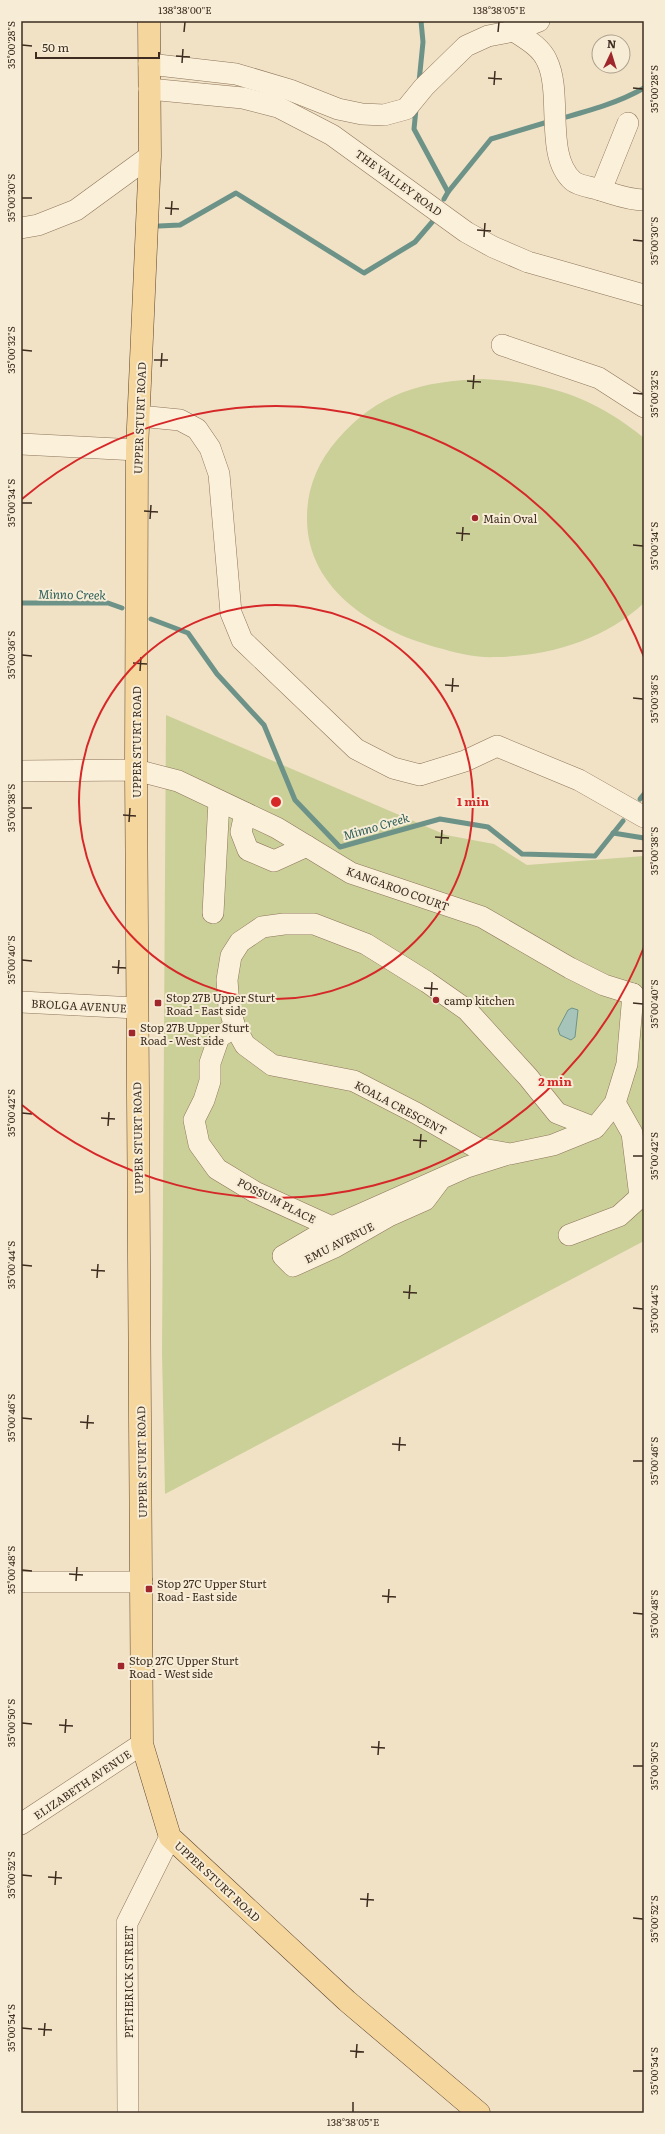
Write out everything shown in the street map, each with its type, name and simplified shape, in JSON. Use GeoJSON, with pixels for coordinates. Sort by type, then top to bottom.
{"type":"FeatureCollection","features":[{"type":"Feature","properties":{"kind":"main road","name":"UPPER STURT ROAD"},"geometry":{"type":"LineString","coordinates":[[149,21],[150,156],[137,450],[136,1008],[142,1582],[142,1744],[170,1836],[347,2001],[479,2113]]}},
{"type":"Feature","properties":{"kind":"street"},"geometry":{"type":"LineString","coordinates":[[149,64],[236,74],[290,90],[338,109],[362,114],[384,115],[406,109],[424,87],[466,46],[488,36],[514,30],[540,21]]}},
{"type":"Feature","properties":{"kind":"street"},"geometry":{"type":"LineString","coordinates":[[514,30],[536,46],[547,60],[554,82],[554,112],[561,164],[574,182],[632,200],[644,200]]}},
{"type":"Feature","properties":{"kind":"street","name":"THE VALLEY ROAD"},"geometry":{"type":"LineString","coordinates":[[149,89],[243,98],[278,107],[332,135],[466,232],[493,247],[534,264],[644,295]]}},
{"type":"Feature","properties":{"kind":"street"},"geometry":{"type":"LineString","coordinates":[[601,190],[628,123]]}},
{"type":"Feature","properties":{"kind":"street"},"geometry":{"type":"LineString","coordinates":[[21,228],[38,225],[76,210],[150,156]]}},
{"type":"Feature","properties":{"kind":"street"},"geometry":{"type":"LineString","coordinates":[[502,345],[599,378],[644,407]]}},
{"type":"Feature","properties":{"kind":"street"},"geometry":{"type":"LineString","coordinates":[[139,416],[180,420],[197,429],[210,448],[220,474],[231,613],[242,640],[356,749],[393,768],[420,775],[465,761],[497,746],[579,780],[644,817]]}},
{"type":"Feature","properties":{"kind":"street"},"geometry":{"type":"LineString","coordinates":[[21,444],[137,450]]}},
{"type":"Feature","properties":{"kind":"street","name":"KANGAROO COURT"},"geometry":{"type":"LineString","coordinates":[[21,771],[136,770],[178,782],[277,828],[351,873],[482,918],[570,968],[604,985],[638,992]]}},
{"type":"Feature","properties":{"kind":"street"},"geometry":{"type":"LineString","coordinates":[[213,913],[219,801]]}},
{"type":"Feature","properties":{"kind":"street"},"geometry":{"type":"LineString","coordinates":[[245,813],[241,832],[248,850],[274,861],[307,846]]}},
{"type":"Feature","properties":{"kind":"street","name":"KOALA CRESCENT"},"geometry":{"type":"LineString","coordinates":[[284,924],[314,924],[366,944],[427,982],[467,1010],[528,1077],[557,1113],[594,1128],[553,1145],[510,1154],[477,1148],[416,1113],[354,1082],[272,1065],[245,1045],[235,1027],[229,1007],[227,980],[231,956],[240,942],[262,927],[284,924]]}},
{"type":"Feature","properties":{"kind":"street"},"geometry":{"type":"LineString","coordinates":[[594,1128],[615,1102],[627,1064],[638,992]]}},
{"type":"Feature","properties":{"kind":"street","name":"BROLGA AVENUE"},"geometry":{"type":"LineString","coordinates":[[21,1002],[136,1008]]}},
{"type":"Feature","properties":{"kind":"street","name":"POSSUM PLACE"},"geometry":{"type":"LineString","coordinates":[[235,1027],[218,1037],[210,1063],[210,1081],[204,1100],[194,1120],[199,1144],[217,1169],[255,1192],[332,1227]]}},
{"type":"Feature","properties":{"kind":"street"},"geometry":{"type":"LineString","coordinates":[[569,1236],[619,1216],[640,1197],[632,1133],[615,1102]]}},
{"type":"Feature","properties":{"kind":"street","name":"EMU AVENUE"},"geometry":{"type":"LineString","coordinates":[[440,1180],[425,1200],[389,1216],[335,1246],[293,1266],[283,1256],[332,1227],[467,1167],[510,1154]]}},
{"type":"Feature","properties":{"kind":"street"},"geometry":{"type":"LineString","coordinates":[[21,1582],[142,1582]]}},
{"type":"Feature","properties":{"kind":"street","name":"ELIZABETH AVENUE"},"geometry":{"type":"LineString","coordinates":[[21,1824],[142,1744]]}},
{"type":"Feature","properties":{"kind":"street","name":"PETHERICK STREET"},"geometry":{"type":"LineString","coordinates":[[128,2113],[127,1923],[170,1836]]}},
{"type":"Feature","properties":{"kind":"green space","name":"Main Oval"},"geometry":{"type":"Polygon","coordinates":[[[483,379],[529,384],[569,394],[606,412],[644,438],[644,603],[612,627],[575,644],[536,653],[516,656],[489,657],[462,654],[419,642],[372,620],[351,605],[333,588],[319,567],[310,544],[307,517],[311,486],[319,466],[330,448],[353,424],[369,410],[385,400],[403,392],[441,383],[483,379]]]}},
{"type":"Feature","properties":{"kind":"green space"},"geometry":{"type":"Polygon","coordinates":[[[166,715],[446,835],[494,844],[527,865],[644,856],[644,1241],[165,1494],[162,1354],[166,715]]]}},
{"type":"Feature","properties":{"kind":"water"},"geometry":{"type":"Polygon","coordinates":[[[572,1008],[578,1010],[575,1037],[571,1040],[560,1035],[558,1029],[568,1010],[572,1008]]]}},
{"type":"Feature","properties":{"kind":"waterway"},"geometry":{"type":"LineString","coordinates":[[419,82],[423,42],[421,21]]}},
{"type":"Feature","properties":{"kind":"waterway"},"geometry":{"type":"LineString","coordinates":[[559,119],[592,110],[644,88]]}},
{"type":"Feature","properties":{"kind":"waterway"},"geometry":{"type":"LineString","coordinates":[[416,109],[414,129],[448,192],[444,199]]}},
{"type":"Feature","properties":{"kind":"waterway"},"geometry":{"type":"LineString","coordinates":[[448,192],[491,139],[551,121]]}},
{"type":"Feature","properties":{"kind":"waterway"},"geometry":{"type":"LineString","coordinates":[[159,226],[180,225],[236,193],[364,273],[415,242],[433,221]]}},
{"type":"Feature","properties":{"kind":"waterway","name":"Minno Creek"},"geometry":{"type":"LineString","coordinates":[[21,603],[108,603],[122,608]]}},
{"type":"Feature","properties":{"kind":"waterway","name":"Minno Creek"},"geometry":{"type":"LineString","coordinates":[[151,619],[188,633],[217,674],[264,725],[295,800],[340,847],[440,819],[488,827],[522,854],[595,856],[623,821]]}},
{"type":"Feature","properties":{"kind":"waterway","name":"Minno Creek"},"geometry":{"type":"LineString","coordinates":[[640,799],[644,794]]}},
{"type":"Feature","properties":{"kind":"waterway"},"geometry":{"type":"LineString","coordinates":[[613,833],[644,838]]}},
{"type":"Feature","properties":{"kind":"place","name":"Main Oval"},"geometry":{"type":"Point","coordinates":[475,518]}},
{"type":"Feature","properties":{"kind":"place","name":"camp kitchen"},"geometry":{"type":"Point","coordinates":[436,1000]}},
{"type":"Feature","properties":{"kind":"place","name":"Stop 27B Upper Sturt Road - East side"},"geometry":{"type":"Point","coordinates":[158,1003]}},
{"type":"Feature","properties":{"kind":"place","name":"Stop 27B Upper Sturt Road - West side"},"geometry":{"type":"Point","coordinates":[132,1033]}},
{"type":"Feature","properties":{"kind":"place","name":"Stop 27C Upper Sturt Road - East side"},"geometry":{"type":"Point","coordinates":[149,1589]}},
{"type":"Feature","properties":{"kind":"place","name":"Stop 27C Upper Sturt Road - West side"},"geometry":{"type":"Point","coordinates":[121,1666]}}]}
